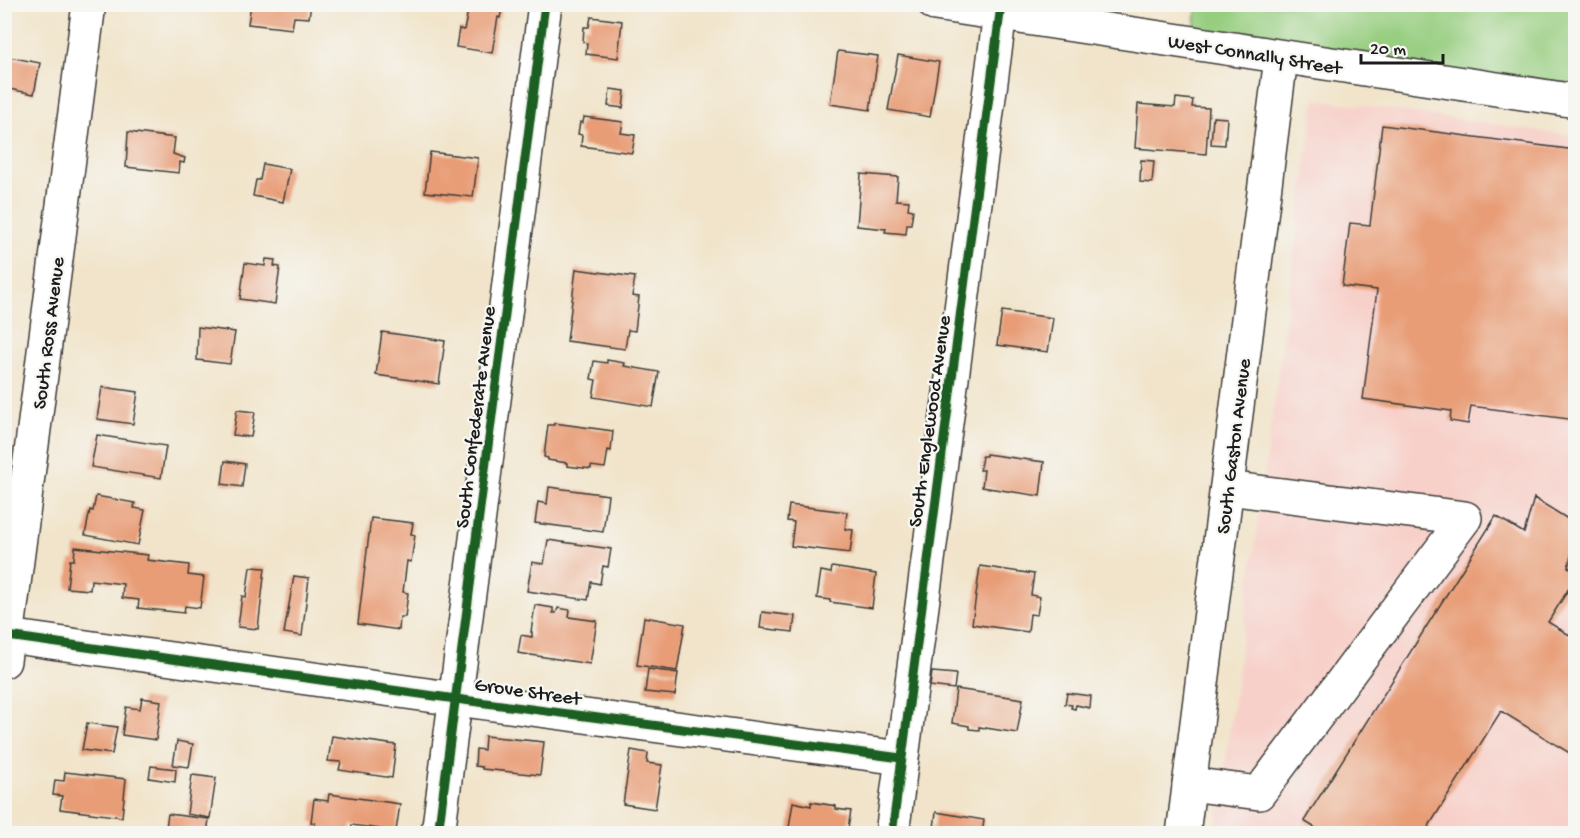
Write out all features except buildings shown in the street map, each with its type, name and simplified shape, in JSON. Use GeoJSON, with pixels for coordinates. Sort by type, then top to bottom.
{"type":"FeatureCollection","features":[{"type":"Feature","properties":{"kind":"street","name":"South Ross Avenue"},"geometry":{"type":"LineString","coordinates":[[6,648],[89,4]]}},
{"type":"Feature","properties":{"kind":"street","name":"South Confederate Avenue"},"geometry":{"type":"LineString","coordinates":[[438,834],[545,4]]}},
{"type":"Feature","properties":{"kind":"street","name":"West Connally Street"},"geometry":{"type":"LineString","coordinates":[[935,4],[1575,101]]}},
{"type":"Feature","properties":{"kind":"street","name":"South Englewood Avenue"},"geometry":{"type":"LineString","coordinates":[[892,834],[999,13]]}},
{"type":"Feature","properties":{"kind":"street","name":"South Gaston Avenue"},"geometry":{"type":"LineString","coordinates":[[1183,834],[1281,57]]}},
{"type":"Feature","properties":{"kind":"street"},"geometry":{"type":"LineString","coordinates":[[1189,784],[1259,793],[1465,518],[1227,488]]}},
{"type":"Feature","properties":{"kind":"street","name":"Grove Street"},"geometry":{"type":"LineString","coordinates":[[6,648],[456,699],[901,758]]}},
{"type":"Feature","properties":{"kind":"shaded area"},"geometry":{"type":"Polygon","coordinates":[[[1315,99],[1575,136],[1575,833],[1216,834],[1315,99]]]}},
{"type":"Feature","properties":{"kind":"green space"},"geometry":{"type":"Polygon","coordinates":[[[1197,5],[1575,5],[1575,100],[1193,44],[1197,5]]]}},
{"type":"Feature","properties":{"kind":"cycle path"},"geometry":{"type":"LineString","coordinates":[[438,834],[545,4]]}},
{"type":"Feature","properties":{"kind":"cycle path"},"geometry":{"type":"LineString","coordinates":[[892,834],[1000,13]]}},
{"type":"Feature","properties":{"kind":"cycle path"},"geometry":{"type":"LineString","coordinates":[[8,636],[901,758]]}}]}
